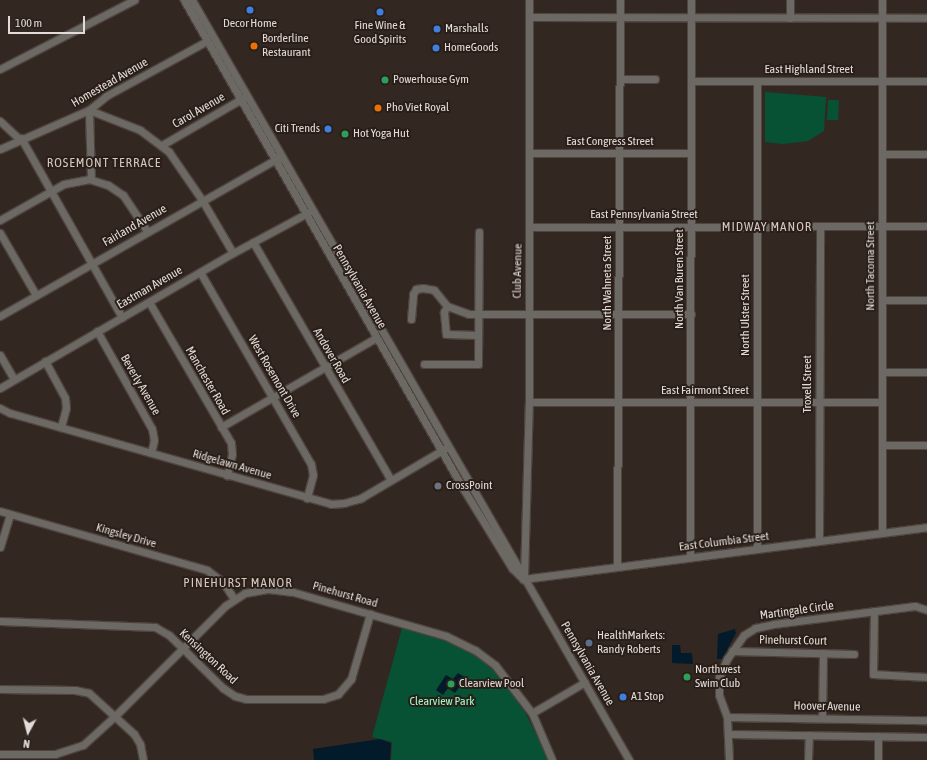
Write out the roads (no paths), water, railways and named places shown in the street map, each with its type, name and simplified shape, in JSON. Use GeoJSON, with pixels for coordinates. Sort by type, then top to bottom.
{"type":"FeatureCollection","features":[{"type":"Feature","properties":{"kind":"street"},"geometry":{"type":"LineString","coordinates":[[0,69],[134,0]]}},
{"type":"Feature","properties":{"kind":"street","name":"Pennsylvania Avenue"},"geometry":{"type":"LineString","coordinates":[[184,0],[207,41],[281,156],[516,561],[523,579],[585,682],[629,760]]}},
{"type":"Feature","properties":{"kind":"street","name":"Pennsylvania Avenue"},"geometry":{"type":"LineString","coordinates":[[192,0],[274,160],[441,451],[512,568],[523,579]]}},
{"type":"Feature","properties":{"kind":"street","name":"Club Avenue"},"geometry":{"type":"LineString","coordinates":[[523,579],[526,553],[524,542],[529,402],[530,0]]}},
{"type":"Feature","properties":{"kind":"street","name":"North Wahneta Street"},"geometry":{"type":"LineString","coordinates":[[617,566],[620,0]]}},
{"type":"Feature","properties":{"kind":"street","name":"North Van Buren Street"},"geometry":{"type":"LineString","coordinates":[[690,557],[691,0]]}},
{"type":"Feature","properties":{"kind":"street"},"geometry":{"type":"LineString","coordinates":[[790,0],[790,18]]}},
{"type":"Feature","properties":{"kind":"street","name":"North Tacoma Street"},"geometry":{"type":"LineString","coordinates":[[882,0],[882,533]]}},
{"type":"Feature","properties":{"kind":"street"},"geometry":{"type":"LineString","coordinates":[[529,17],[927,18]]}},
{"type":"Feature","properties":{"kind":"street","name":"Homestead Avenue"},"geometry":{"type":"LineString","coordinates":[[0,149],[89,110],[106,96],[207,41]]}},
{"type":"Feature","properties":{"kind":"street"},"geometry":{"type":"LineString","coordinates":[[620,79],[655,79]]}},
{"type":"Feature","properties":{"kind":"street","name":"East Highland Street"},"geometry":{"type":"LineString","coordinates":[[691,81],[927,82]]}},
{"type":"Feature","properties":{"kind":"street","name":"North Ulster Street"},"geometry":{"type":"LineString","coordinates":[[757,81],[757,549]]}},
{"type":"Feature","properties":{"kind":"street","name":"Carol Avenue"},"geometry":{"type":"LineString","coordinates":[[162,145],[243,98]]}},
{"type":"Feature","properties":{"kind":"street"},"geometry":{"type":"LineString","coordinates":[[91,179],[89,110],[140,130],[162,145],[177,161],[233,253]]}},
{"type":"Feature","properties":{"kind":"street"},"geometry":{"type":"LineString","coordinates":[[0,121],[20,139],[122,317]]}},
{"type":"Feature","properties":{"kind":"street","name":"East Congress Street"},"geometry":{"type":"LineString","coordinates":[[530,153],[691,154]]}},
{"type":"Feature","properties":{"kind":"street"},"geometry":{"type":"LineString","coordinates":[[882,154],[927,154]]}},
{"type":"Feature","properties":{"kind":"street","name":"Fairland Avenue"},"geometry":{"type":"LineString","coordinates":[[0,316],[281,156]]}},
{"type":"Feature","properties":{"kind":"street"},"geometry":{"type":"LineString","coordinates":[[0,220],[51,191],[72,181],[91,179],[108,185],[123,195],[147,231]]}},
{"type":"Feature","properties":{"kind":"street","name":"Eastman Avenue"},"geometry":{"type":"LineString","coordinates":[[0,388],[252,242],[312,210]]}},
{"type":"Feature","properties":{"kind":"street","name":"East Pennsylvania Street"},"geometry":{"type":"LineString","coordinates":[[530,227],[927,226]]}},
{"type":"Feature","properties":{"kind":"street","name":"Troxell Street"},"geometry":{"type":"LineString","coordinates":[[819,541],[820,227]]}},
{"type":"Feature","properties":{"kind":"street"},"geometry":{"type":"LineString","coordinates":[[424,364],[478,364],[479,232]]}},
{"type":"Feature","properties":{"kind":"street"},"geometry":{"type":"LineString","coordinates":[[0,233],[36,296]]}},
{"type":"Feature","properties":{"kind":"street","name":"Andover Road"},"geometry":{"type":"LineString","coordinates":[[252,242],[390,480]]}},
{"type":"Feature","properties":{"kind":"street","name":"West Rosemont Drive"},"geometry":{"type":"LineString","coordinates":[[200,272],[311,464],[313,475],[307,498]]}},
{"type":"Feature","properties":{"kind":"street"},"geometry":{"type":"LineString","coordinates":[[411,319],[413,294],[416,290],[434,290],[447,306],[462,313],[691,314]]}},
{"type":"Feature","properties":{"kind":"street"},"geometry":{"type":"LineString","coordinates":[[882,300],[927,300]]}},
{"type":"Feature","properties":{"kind":"street","name":"Manchester Road"},"geometry":{"type":"LineString","coordinates":[[149,302],[221,426],[232,449],[227,475]]}},
{"type":"Feature","properties":{"kind":"street"},"geometry":{"type":"LineString","coordinates":[[447,306],[444,312],[444,332],[450,335],[478,335]]}},
{"type":"Feature","properties":{"kind":"street","name":"Beverly Avenue"},"geometry":{"type":"LineString","coordinates":[[97,331],[152,429],[154,440],[151,453]]}},
{"type":"Feature","properties":{"kind":"street"},"geometry":{"type":"LineString","coordinates":[[221,426],[376,338]]}},
{"type":"Feature","properties":{"kind":"street"},"geometry":{"type":"LineString","coordinates":[[0,355],[14,380]]}},
{"type":"Feature","properties":{"kind":"street"},"geometry":{"type":"LineString","coordinates":[[45,361],[65,398],[66,408],[61,427]]}},
{"type":"Feature","properties":{"kind":"street"},"geometry":{"type":"LineString","coordinates":[[882,372],[927,372]]}},
{"type":"Feature","properties":{"kind":"street","name":"East Fairmont Street"},"geometry":{"type":"LineString","coordinates":[[529,402],[882,402]]}},
{"type":"Feature","properties":{"kind":"street","name":"Ridgelawn Avenue"},"geometry":{"type":"LineString","coordinates":[[0,408],[61,427],[331,504],[344,503],[361,498],[449,446]]}},
{"type":"Feature","properties":{"kind":"street"},"geometry":{"type":"LineString","coordinates":[[882,445],[927,445]]}},
{"type":"Feature","properties":{"kind":"street","name":"Kingsley Drive"},"geometry":{"type":"LineString","coordinates":[[0,511],[207,570],[223,582],[234,599]]}},
{"type":"Feature","properties":{"kind":"street"},"geometry":{"type":"LineString","coordinates":[[0,547],[10,514]]}},
{"type":"Feature","properties":{"kind":"street","name":"East Columbia Street"},"geometry":{"type":"LineString","coordinates":[[523,579],[927,527]]}},
{"type":"Feature","properties":{"kind":"street","name":"Club Avenue"},"geometry":{"type":"LineString","coordinates":[[512,568],[524,542]]}},
{"type":"Feature","properties":{"kind":"street","name":"Pinehurst Road"},"geometry":{"type":"LineString","coordinates":[[0,754],[55,754],[72,750],[88,742],[234,599],[260,589],[282,589],[446,636],[475,650],[494,665],[532,713],[552,760]]}},
{"type":"Feature","properties":{"kind":"street","name":"Martingale Circle"},"geometry":{"type":"LineString","coordinates":[[729,760],[729,734],[727,717],[719,696],[719,677],[732,651],[744,635],[764,626],[915,606],[927,610]]}},
{"type":"Feature","properties":{"kind":"street"},"geometry":{"type":"LineString","coordinates":[[874,611],[873,674],[927,677]]}},
{"type":"Feature","properties":{"kind":"street","name":"Kensington Road"},"geometry":{"type":"LineString","coordinates":[[0,621],[147,625],[162,630],[183,648],[223,688],[241,698],[328,698],[341,691],[351,680],[370,614]]}},
{"type":"Feature","properties":{"kind":"street","name":"Pinehurst Court"},"geometry":{"type":"LineString","coordinates":[[732,651],[854,654]]}},
{"type":"Feature","properties":{"kind":"street"},"geometry":{"type":"LineString","coordinates":[[822,717],[823,653]]}},
{"type":"Feature","properties":{"kind":"street"},"geometry":{"type":"LineString","coordinates":[[532,713],[585,682]]}},
{"type":"Feature","properties":{"kind":"street"},"geometry":{"type":"LineString","coordinates":[[0,689],[82,691],[97,698],[138,739],[143,760]]}},
{"type":"Feature","properties":{"kind":"street","name":"Hoover Avenue"},"geometry":{"type":"LineString","coordinates":[[727,717],[822,717],[927,720]]}},
{"type":"Feature","properties":{"kind":"street"},"geometry":{"type":"LineString","coordinates":[[729,734],[927,737]]}},
{"type":"Feature","properties":{"kind":"street"},"geometry":{"type":"LineString","coordinates":[[808,735],[808,760]]}},
{"type":"Feature","properties":{"kind":"street"},"geometry":{"type":"LineString","coordinates":[[878,736],[878,760]]}},
{"type":"Feature","properties":{"kind":"water"},"geometry":{"type":"Polygon","coordinates":[[[735,629],[736,633],[722,659],[717,659],[718,634],[735,629]]]}},
{"type":"Feature","properties":{"kind":"water"},"geometry":{"type":"Polygon","coordinates":[[[672,645],[680,645],[681,653],[692,653],[693,664],[672,663],[672,645]]]}},
{"type":"Feature","properties":{"kind":"water","name":"Clearview Pool"},"geometry":{"type":"Polygon","coordinates":[[[458,673],[466,678],[455,693],[448,688],[443,695],[436,690],[446,675],[453,679],[458,673]]]}},
{"type":"Feature","properties":{"kind":"water"},"geometry":{"type":"Polygon","coordinates":[[[380,739],[391,743],[390,760],[314,760],[313,749],[380,739]]]}},
{"type":"Feature","properties":{"kind":"place","name":"Decor Home"},"geometry":{"type":"Point","coordinates":[250,10]}},
{"type":"Feature","properties":{"kind":"place","name":"Fine Wine & Good Spirits"},"geometry":{"type":"Point","coordinates":[380,12]}},
{"type":"Feature","properties":{"kind":"place","name":"Marshalls"},"geometry":{"type":"Point","coordinates":[437,29]}},
{"type":"Feature","properties":{"kind":"place","name":"Borderline Restaurant"},"geometry":{"type":"Point","coordinates":[254,46]}},
{"type":"Feature","properties":{"kind":"place","name":"HomeGoods"},"geometry":{"type":"Point","coordinates":[436,48]}},
{"type":"Feature","properties":{"kind":"place","name":"Powerhouse Gym"},"geometry":{"type":"Point","coordinates":[385,80]}},
{"type":"Feature","properties":{"kind":"place","name":"Pho Viet Royal"},"geometry":{"type":"Point","coordinates":[378,108]}},
{"type":"Feature","properties":{"kind":"place","name":"Citi Trends"},"geometry":{"type":"Point","coordinates":[328,129]}},
{"type":"Feature","properties":{"kind":"place","name":"Hot Yoga Hut"},"geometry":{"type":"Point","coordinates":[345,134]}},
{"type":"Feature","properties":{"kind":"place","name":"CrossPoint"},"geometry":{"type":"Point","coordinates":[438,486]}},
{"type":"Feature","properties":{"kind":"place","name":"HealthMarkets: Randy Roberts"},"geometry":{"type":"Point","coordinates":[589,643]}},
{"type":"Feature","properties":{"kind":"place","name":"Northwest Swim Club"},"geometry":{"type":"Point","coordinates":[687,677]}},
{"type":"Feature","properties":{"kind":"place","name":"Clearview Pool"},"geometry":{"type":"Point","coordinates":[451,684]}},
{"type":"Feature","properties":{"kind":"place","name":"A1 Stop"},"geometry":{"type":"Point","coordinates":[623,697]}},
{"type":"Feature","properties":{"kind":"district","name":"ROSEMONT TERRACE"},"geometry":{"type":"Point","coordinates":[104,163]}},
{"type":"Feature","properties":{"kind":"district","name":"MIDWAY MANOR"},"geometry":{"type":"Point","coordinates":[767,227]}},
{"type":"Feature","properties":{"kind":"district","name":"PINEHURST MANOR"},"geometry":{"type":"Point","coordinates":[238,583]}},
{"type":"Feature","properties":{"kind":"park label","name":"Clearview Park"},"geometry":{"type":"Point","coordinates":[442,702]}}]}
